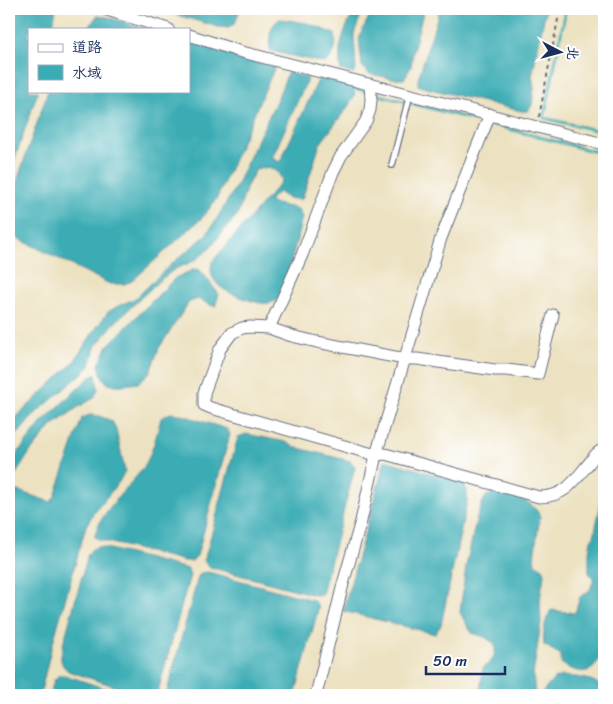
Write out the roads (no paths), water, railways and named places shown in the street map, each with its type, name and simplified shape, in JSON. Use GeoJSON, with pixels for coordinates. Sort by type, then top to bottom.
{"type":"FeatureCollection","features":[{"type":"Feature","properties":{"kind":"street"},"geometry":{"type":"LineString","coordinates":[[104,9],[165,28]]}},
{"type":"Feature","properties":{"kind":"street"},"geometry":{"type":"LineString","coordinates":[[190,35],[238,51],[604,144]]}},
{"type":"Feature","properties":{"kind":"street"},"geometry":{"type":"LineString","coordinates":[[269,328],[302,255],[333,172],[366,121],[370,110],[370,84]]}},
{"type":"Feature","properties":{"kind":"street"},"geometry":{"type":"LineString","coordinates":[[316,695],[376,455],[441,238],[490,114]]}},
{"type":"Feature","properties":{"kind":"street"},"geometry":{"type":"LineString","coordinates":[[553,315],[538,374],[405,359],[317,342],[269,328],[242,328],[232,334],[220,349],[204,393],[204,405],[376,455],[385,454],[539,497],[549,497],[561,493],[570,487],[597,452],[604,449]]}},
{"type":"Feature","properties":{"kind":"lane"},"geometry":{"type":"LineString","coordinates":[[392,165],[410,94]]}},
{"type":"Feature","properties":{"kind":"water"},"geometry":{"type":"Polygon","coordinates":[[[9,9],[56,9],[52,28],[28,28],[28,92],[38,92],[9,176],[9,9]]]}},
{"type":"Feature","properties":{"kind":"water"},"geometry":{"type":"Polygon","coordinates":[[[157,9],[240,9],[235,23],[229,28],[218,27],[157,9]]]}},
{"type":"Feature","properties":{"kind":"water"},"geometry":{"type":"Polygon","coordinates":[[[355,9],[363,9],[354,34],[356,70],[353,74],[341,70],[340,53],[342,38],[355,9]]]}},
{"type":"Feature","properties":{"kind":"water"},"geometry":{"type":"Polygon","coordinates":[[[373,9],[424,9],[413,51],[411,67],[404,79],[369,74],[362,66],[359,39],[373,9]]]}},
{"type":"Feature","properties":{"kind":"water"},"geometry":{"type":"Polygon","coordinates":[[[440,9],[546,9],[532,76],[534,88],[532,105],[528,111],[521,111],[418,85],[418,79],[440,9]]]}},
{"type":"Feature","properties":{"kind":"water"},"geometry":{"type":"Polygon","coordinates":[[[97,16],[108,17],[143,28],[88,28],[97,16]]]}},
{"type":"Feature","properties":{"kind":"water"},"geometry":{"type":"Polygon","coordinates":[[[280,19],[307,23],[335,34],[336,43],[331,58],[324,63],[270,50],[272,28],[280,19]]]}},
{"type":"Feature","properties":{"kind":"water"},"geometry":{"type":"Polygon","coordinates":[[[190,42],[275,67],[217,198],[203,217],[132,281],[124,284],[110,284],[9,234],[9,204],[48,92],[190,92],[190,42]]]}},
{"type":"Feature","properties":{"kind":"water"},"geometry":{"type":"Polygon","coordinates":[[[288,72],[308,78],[272,158],[280,162],[320,76],[346,83],[351,86],[355,95],[320,144],[302,199],[290,198],[279,192],[271,198],[270,203],[298,209],[302,217],[297,240],[278,299],[270,303],[253,301],[226,291],[212,277],[212,262],[282,181],[278,173],[272,169],[256,169],[247,186],[238,214],[206,252],[194,261],[175,269],[160,280],[128,310],[95,347],[90,366],[37,412],[9,444],[9,424],[73,363],[108,312],[136,298],[168,267],[205,236],[234,190],[288,72]]]}},
{"type":"Feature","properties":{"kind":"water"},"geometry":{"type":"Polygon","coordinates":[[[195,269],[200,270],[219,294],[215,307],[198,299],[189,302],[159,348],[150,372],[138,383],[111,385],[107,383],[102,376],[99,365],[108,345],[175,278],[195,269]]]}},
{"type":"Feature","properties":{"kind":"water"},"geometry":{"type":"Polygon","coordinates":[[[96,374],[98,389],[94,398],[52,426],[30,452],[9,485],[9,464],[43,421],[88,379],[96,374]]]}},
{"type":"Feature","properties":{"kind":"water"},"geometry":{"type":"Polygon","coordinates":[[[171,413],[227,429],[230,434],[197,556],[192,561],[185,561],[100,540],[95,537],[97,528],[115,500],[147,463],[161,418],[171,413]]]}},
{"type":"Feature","properties":{"kind":"water"},"geometry":{"type":"Polygon","coordinates":[[[90,415],[112,421],[116,429],[125,471],[86,526],[40,695],[9,695],[9,498],[15,490],[51,502],[55,496],[82,418],[90,415]]]}},
{"type":"Feature","properties":{"kind":"water"},"geometry":{"type":"Polygon","coordinates":[[[246,434],[286,442],[294,447],[350,461],[355,467],[322,594],[315,595],[209,567],[204,561],[238,437],[246,434]]]}},
{"type":"Feature","properties":{"kind":"water"},"geometry":{"type":"Polygon","coordinates":[[[385,460],[463,483],[467,490],[467,501],[441,625],[435,634],[343,611],[385,460]]]}},
{"type":"Feature","properties":{"kind":"water"},"geometry":{"type":"Polygon","coordinates":[[[604,488],[603,643],[598,661],[594,667],[589,670],[580,671],[561,663],[561,655],[544,645],[544,627],[551,610],[575,613],[580,597],[590,590],[594,579],[589,573],[589,552],[604,488]]]}},
{"type":"Feature","properties":{"kind":"water"},"geometry":{"type":"Polygon","coordinates":[[[498,491],[515,494],[532,506],[540,516],[534,558],[535,563],[543,568],[545,573],[540,600],[541,623],[533,675],[535,695],[478,695],[483,668],[493,658],[495,644],[485,637],[472,633],[460,612],[466,566],[476,521],[486,496],[498,491]]]}},
{"type":"Feature","properties":{"kind":"water"},"geometry":{"type":"Polygon","coordinates":[[[97,547],[188,569],[190,575],[157,695],[141,695],[68,671],[61,662],[63,645],[88,554],[97,547]]]}},
{"type":"Feature","properties":{"kind":"water"},"geometry":{"type":"Polygon","coordinates":[[[208,572],[313,600],[319,606],[295,695],[166,695],[198,577],[201,573],[208,572]]]}},
{"type":"Feature","properties":{"kind":"water"},"geometry":{"type":"Polygon","coordinates":[[[59,675],[65,675],[125,695],[50,695],[54,680],[59,675]]]}},
{"type":"Feature","properties":{"kind":"water"},"geometry":{"type":"Polygon","coordinates":[[[561,676],[594,681],[602,689],[604,695],[540,695],[554,679],[561,676]]]}},
{"type":"Feature","properties":{"kind":"waterway"},"geometry":{"type":"LineString","coordinates":[[566,9],[544,118],[604,132]]}},
{"type":"Feature","properties":{"kind":"waterway"},"geometry":{"type":"LineString","coordinates":[[354,89],[604,154]]}}]}
